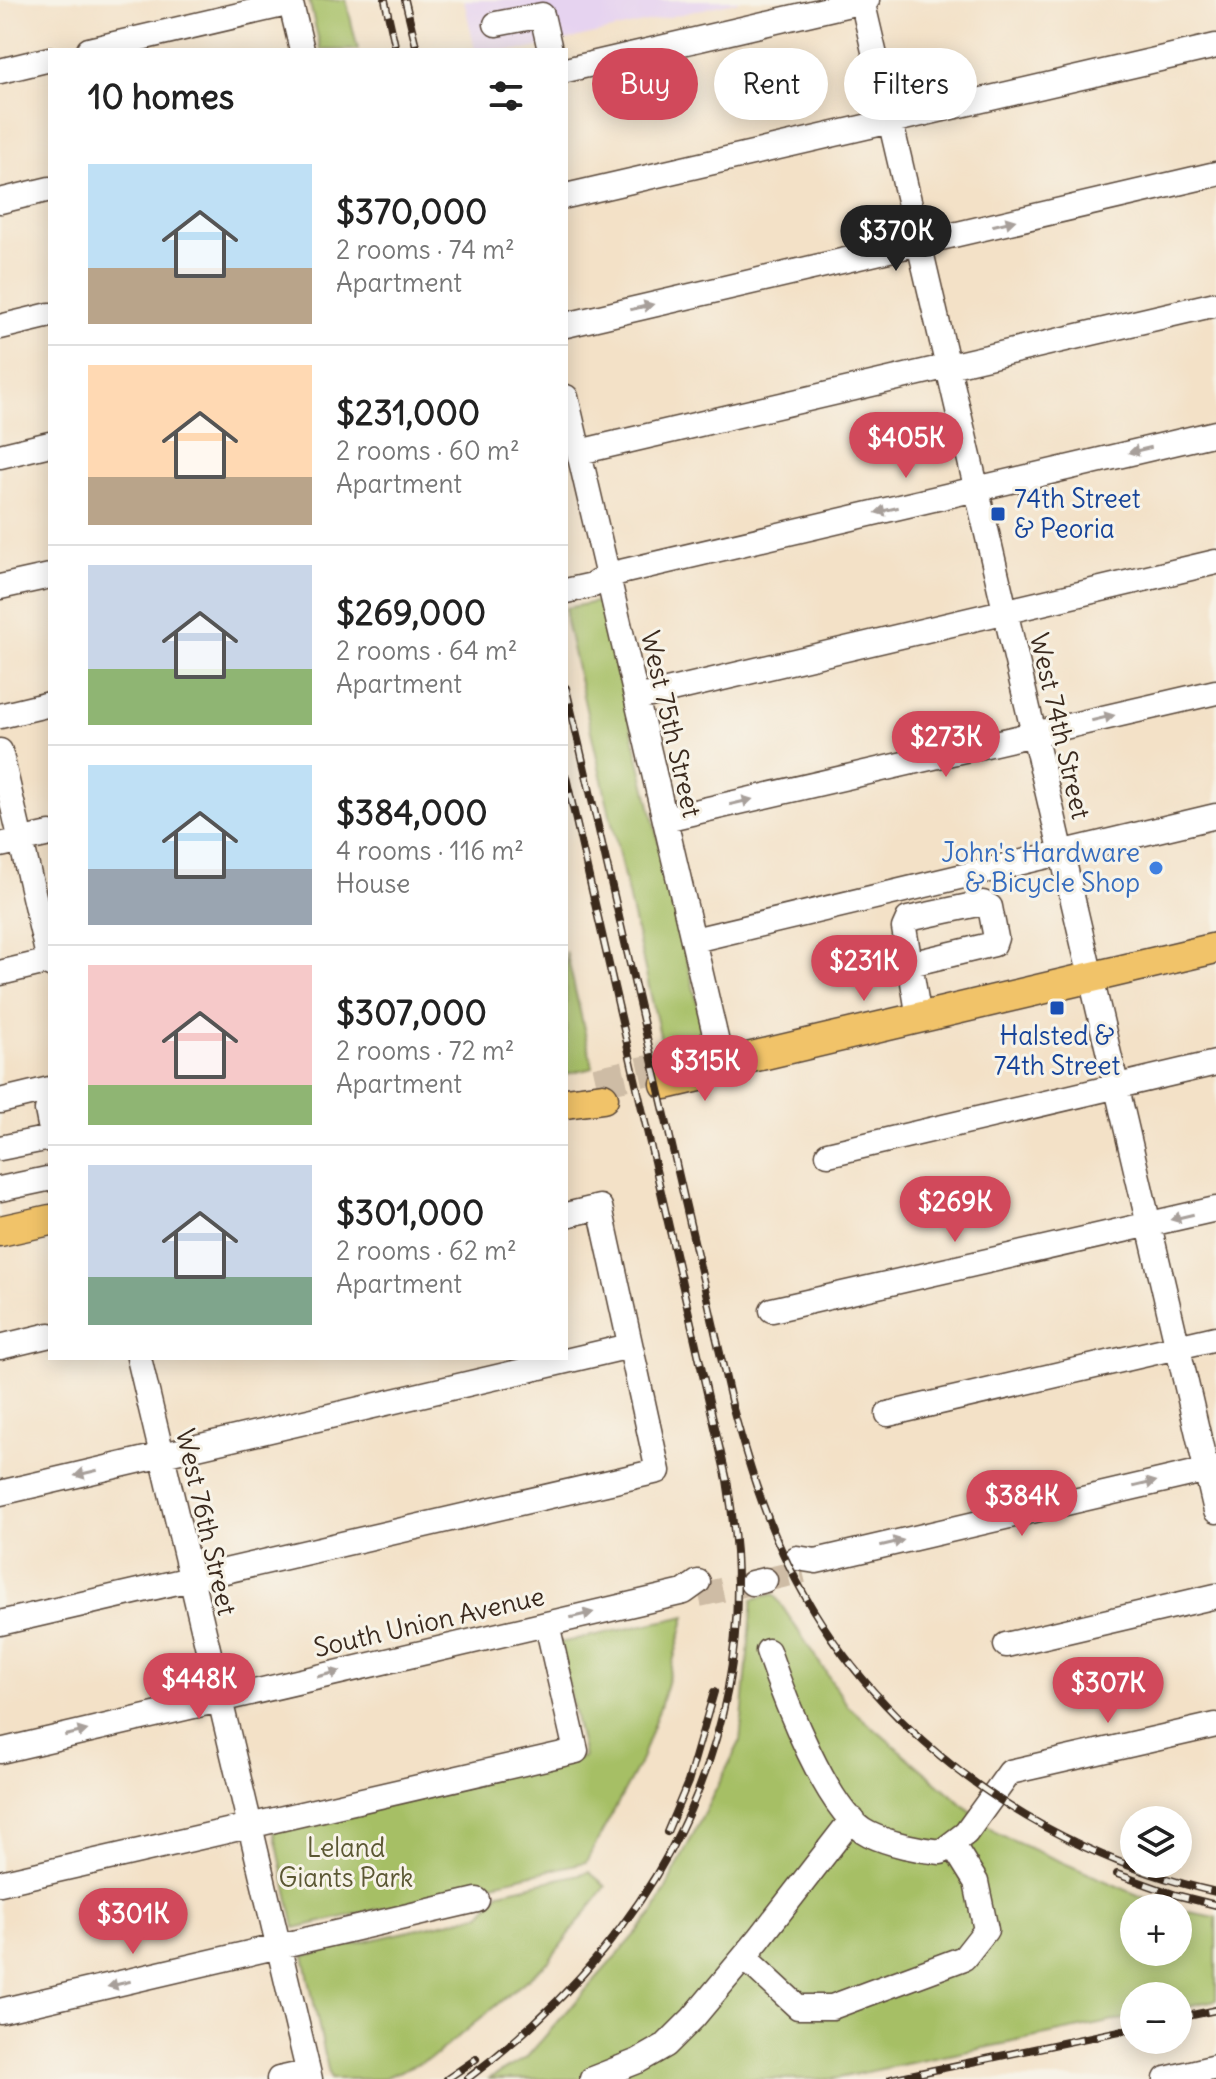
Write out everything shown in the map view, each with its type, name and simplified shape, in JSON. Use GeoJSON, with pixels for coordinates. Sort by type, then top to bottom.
{"type":"FeatureCollection","features":[{"type":"Feature","properties":{"kind":"main road"},"geometry":{"type":"LineString","coordinates":[[664,1076],[697,1060],[722,1064],[1216,948]]}},
{"type":"Feature","properties":{"kind":"main road"},"geometry":{"type":"LineString","coordinates":[[568,1092],[576,1087],[599,1090],[568,1102]]}},
{"type":"Feature","properties":{"kind":"main road"},"geometry":{"type":"LineString","coordinates":[[1,1227],[48,1220]]}},
{"type":"Feature","properties":{"kind":"street"},"geometry":{"type":"LineString","coordinates":[[568,70],[864,0]]}},
{"type":"Feature","properties":{"kind":"street","name":"West 74th Street"},"geometry":{"type":"LineString","coordinates":[[864,0],[1177,1347],[1211,1469],[1216,1511]]}},
{"type":"Feature","properties":{"kind":"street"},"geometry":{"type":"LineString","coordinates":[[97,48],[291,2],[302,48]]}},
{"type":"Feature","properties":{"kind":"street"},"geometry":{"type":"LineString","coordinates":[[496,24],[544,7],[550,48]]}},
{"type":"Feature","properties":{"kind":"street"},"geometry":{"type":"LineString","coordinates":[[568,196],[1216,46]]}},
{"type":"Feature","properties":{"kind":"street"},"geometry":{"type":"LineString","coordinates":[[0,71],[48,59]]}},
{"type":"Feature","properties":{"kind":"street"},"geometry":{"type":"LineString","coordinates":[[568,325],[1216,174]]}},
{"type":"Feature","properties":{"kind":"street"},"geometry":{"type":"LineString","coordinates":[[0,201],[48,189]]}},
{"type":"Feature","properties":{"kind":"street"},"geometry":{"type":"LineString","coordinates":[[579,452],[1216,304]]}},
{"type":"Feature","properties":{"kind":"street"},"geometry":{"type":"LineString","coordinates":[[0,327],[48,315]]}},
{"type":"Feature","properties":{"kind":"street","name":"West 75th Street"},"geometry":{"type":"LineString","coordinates":[[568,405],[722,1064]]}},
{"type":"Feature","properties":{"kind":"street"},"geometry":{"type":"LineString","coordinates":[[568,591],[593,585],[608,575],[1216,433]]}},
{"type":"Feature","properties":{"kind":"street"},"geometry":{"type":"LineString","coordinates":[[0,456],[48,444]]}},
{"type":"Feature","properties":{"kind":"street"},"geometry":{"type":"LineString","coordinates":[[637,698],[1216,562]]}},
{"type":"Feature","properties":{"kind":"street"},"geometry":{"type":"LineString","coordinates":[[568,574],[589,569],[608,575]]}},
{"type":"Feature","properties":{"kind":"street"},"geometry":{"type":"LineString","coordinates":[[0,587],[48,576]]}},
{"type":"Feature","properties":{"kind":"street"},"geometry":{"type":"LineString","coordinates":[[665,819],[1216,692]]}},
{"type":"Feature","properties":{"kind":"street"},"geometry":{"type":"LineString","coordinates":[[0,716],[48,704]]}},
{"type":"Feature","properties":{"kind":"street"},"geometry":{"type":"LineString","coordinates":[[0,751],[10,843],[48,957]]}},
{"type":"Feature","properties":{"kind":"street"},"geometry":{"type":"LineString","coordinates":[[694,940],[1216,816]]}},
{"type":"Feature","properties":{"kind":"street"},"geometry":{"type":"LineString","coordinates":[[10,843],[48,834]]}},
{"type":"Feature","properties":{"kind":"street"},"geometry":{"type":"LineString","coordinates":[[0,973],[48,963]]}},
{"type":"Feature","properties":{"kind":"street"},"geometry":{"type":"LineString","coordinates":[[910,964],[919,1018]]}},
{"type":"Feature","properties":{"kind":"street"},"geometry":{"type":"LineString","coordinates":[[828,1154],[1216,1063]]}},
{"type":"Feature","properties":{"kind":"street"},"geometry":{"type":"LineString","coordinates":[[0,1101],[48,1089]]}},
{"type":"Feature","properties":{"kind":"street"},"geometry":{"type":"LineString","coordinates":[[0,1148],[48,1138]]}},
{"type":"Feature","properties":{"kind":"street"},"geometry":{"type":"LineString","coordinates":[[0,1189],[48,1181]]}},
{"type":"Feature","properties":{"kind":"street"},"geometry":{"type":"LineString","coordinates":[[0,1623],[658,1471],[600,1207],[568,1215]]}},
{"type":"Feature","properties":{"kind":"street"},"geometry":{"type":"LineString","coordinates":[[772,1310],[1216,1209]]}},
{"type":"Feature","properties":{"kind":"street"},"geometry":{"type":"LineString","coordinates":[[0,1347],[48,1335]]}},
{"type":"Feature","properties":{"kind":"street"},"geometry":{"type":"LineString","coordinates":[[888,1414],[1216,1338]]}},
{"type":"Feature","properties":{"kind":"street"},"geometry":{"type":"LineString","coordinates":[[0,1493],[630,1346]]}},
{"type":"Feature","properties":{"kind":"street","name":"West 76th Street"},"geometry":{"type":"LineString","coordinates":[[139,1360],[307,2077]]}},
{"type":"Feature","properties":{"kind":"street"},"geometry":{"type":"LineString","coordinates":[[805,1563],[1211,1469]]}},
{"type":"Feature","properties":{"kind":"street","name":"South Union Avenue"},"geometry":{"type":"LineString","coordinates":[[0,1751],[694,1590]]}},
{"type":"Feature","properties":{"kind":"street"},"geometry":{"type":"LineString","coordinates":[[1006,1645],[1216,1596]]}},
{"type":"Feature","properties":{"kind":"street"},"geometry":{"type":"LineString","coordinates":[[0,1883],[576,1751],[547,1624]]}},
{"type":"Feature","properties":{"kind":"street"},"geometry":{"type":"LineString","coordinates":[[768,1651],[786,1704],[839,1807],[867,1833],[926,1851],[941,1852],[966,1833],[1010,1772],[1216,1725]]}},
{"type":"Feature","properties":{"kind":"street"},"geometry":{"type":"LineString","coordinates":[[592,2079],[638,2061],[666,2045],[693,2018],[852,1819]]}},
{"type":"Feature","properties":{"kind":"street"},"geometry":{"type":"LineString","coordinates":[[744,1957],[798,2007],[832,2007],[964,1958],[986,1930],[976,1882],[953,1845]]}},
{"type":"Feature","properties":{"kind":"street"},"geometry":{"type":"LineString","coordinates":[[0,2011],[477,1900]]}},
{"type":"Feature","properties":{"kind":"street"},"geometry":{"type":"LineString","coordinates":[[1166,2079],[1216,2067]]}},
{"type":"Feature","properties":{"kind":"street"},"geometry":{"type":"LineString","coordinates":[[279,2079],[307,2077]]}},
{"type":"Feature","properties":{"kind":"shaded area"},"geometry":{"type":"Polygon","coordinates":[[[464,0],[743,0],[534,48],[475,48],[464,0]]]}},
{"type":"Feature","properties":{"kind":"green space"},"geometry":{"type":"Polygon","coordinates":[[[309,0],[346,0],[358,48],[321,48],[309,0]]]}},
{"type":"Feature","properties":{"kind":"green space"},"geometry":{"type":"Polygon","coordinates":[[[601,601],[706,1040],[664,1053],[568,630],[568,608],[601,601]]]}},
{"type":"Feature","properties":{"kind":"green space"},"geometry":{"type":"Polygon","coordinates":[[[568,960],[593,1068],[568,1074],[568,960]]]}},
{"type":"Feature","properties":{"kind":"green space"},"geometry":{"type":"Polygon","coordinates":[[[774,1594],[848,1706],[997,1834],[1136,1894],[1120,1894],[1120,1966],[1192,1966],[1192,1913],[1216,1917],[1216,2000],[1192,2005],[1192,1982],[1120,1982],[1120,2020],[833,2079],[488,2079],[526,2058],[653,1914],[740,1742],[753,1599],[774,1594]]]}},
{"type":"Feature","properties":{"kind":"green space","name":"Leland Giants Park"},"geometry":{"type":"Polygon","coordinates":[[[686,1616],[660,1707],[639,1764],[586,1862],[295,1928],[273,1826],[584,1757],[559,1643],[686,1616]]]}},
{"type":"Feature","properties":{"kind":"green space"},"geometry":{"type":"Polygon","coordinates":[[[589,1872],[606,1886],[548,1962],[435,2056],[382,2079],[330,2079],[304,1956],[481,1914],[500,1892],[589,1872]]]}},
{"type":"Feature","properties":{"kind":"tunnel"},"geometry":{"type":"LineString","coordinates":[[596,1082],[663,1067]]}},
{"type":"Feature","properties":{"kind":"tunnel"},"geometry":{"type":"LineString","coordinates":[[765,1580],[803,1571]]}},
{"type":"Feature","properties":{"kind":"tunnel"},"geometry":{"type":"LineString","coordinates":[[699,1595],[752,1583]]}},
{"type":"Feature","properties":{"kind":"railway"},"geometry":{"type":"LineString","coordinates":[[385,0],[396,48]]}},
{"type":"Feature","properties":{"kind":"railway"},"geometry":{"type":"LineString","coordinates":[[405,0],[417,48]]}},
{"type":"Feature","properties":{"kind":"railway"},"geometry":{"type":"LineString","coordinates":[[568,697],[732,1405],[763,1506],[788,1564],[823,1625],[864,1680],[912,1731],[965,1776],[1023,1814],[1085,1847],[1149,1873],[1216,1892]]}},
{"type":"Feature","properties":{"kind":"railway"},"geometry":{"type":"LineString","coordinates":[[467,2079],[528,2029],[583,1974],[631,1914],[670,1850],[702,1782],[724,1709],[735,1633],[736,1552],[727,1480],[568,786]]}},
{"type":"Feature","properties":{"kind":"railway"},"geometry":{"type":"LineString","coordinates":[[667,1832],[688,1782],[714,1692]]}},
{"type":"Feature","properties":{"kind":"railway"},"geometry":{"type":"LineString","coordinates":[[1117,1874],[1176,1895],[1216,1905]]}},
{"type":"Feature","properties":{"kind":"railway"},"geometry":{"type":"LineString","coordinates":[[1192,2015],[1216,2010]]}},
{"type":"Feature","properties":{"kind":"railway"},"geometry":{"type":"LineString","coordinates":[[891,2079],[1120,2031]]}},
{"type":"Feature","properties":{"kind":"railway"},"geometry":{"type":"LineString","coordinates":[[447,2079],[476,2059]]}},
{"type":"Feature","properties":{"kind":"place","name":"74th Street & Peoria"},"geometry":{"type":"Point","coordinates":[998,514]}},
{"type":"Feature","properties":{"kind":"place","name":"John's Hardware & Bicycle Shop"},"geometry":{"type":"Point","coordinates":[1156,868]}},
{"type":"Feature","properties":{"kind":"place","name":"Halsted & 74th Street"},"geometry":{"type":"Point","coordinates":[1057,1008]}}]}
